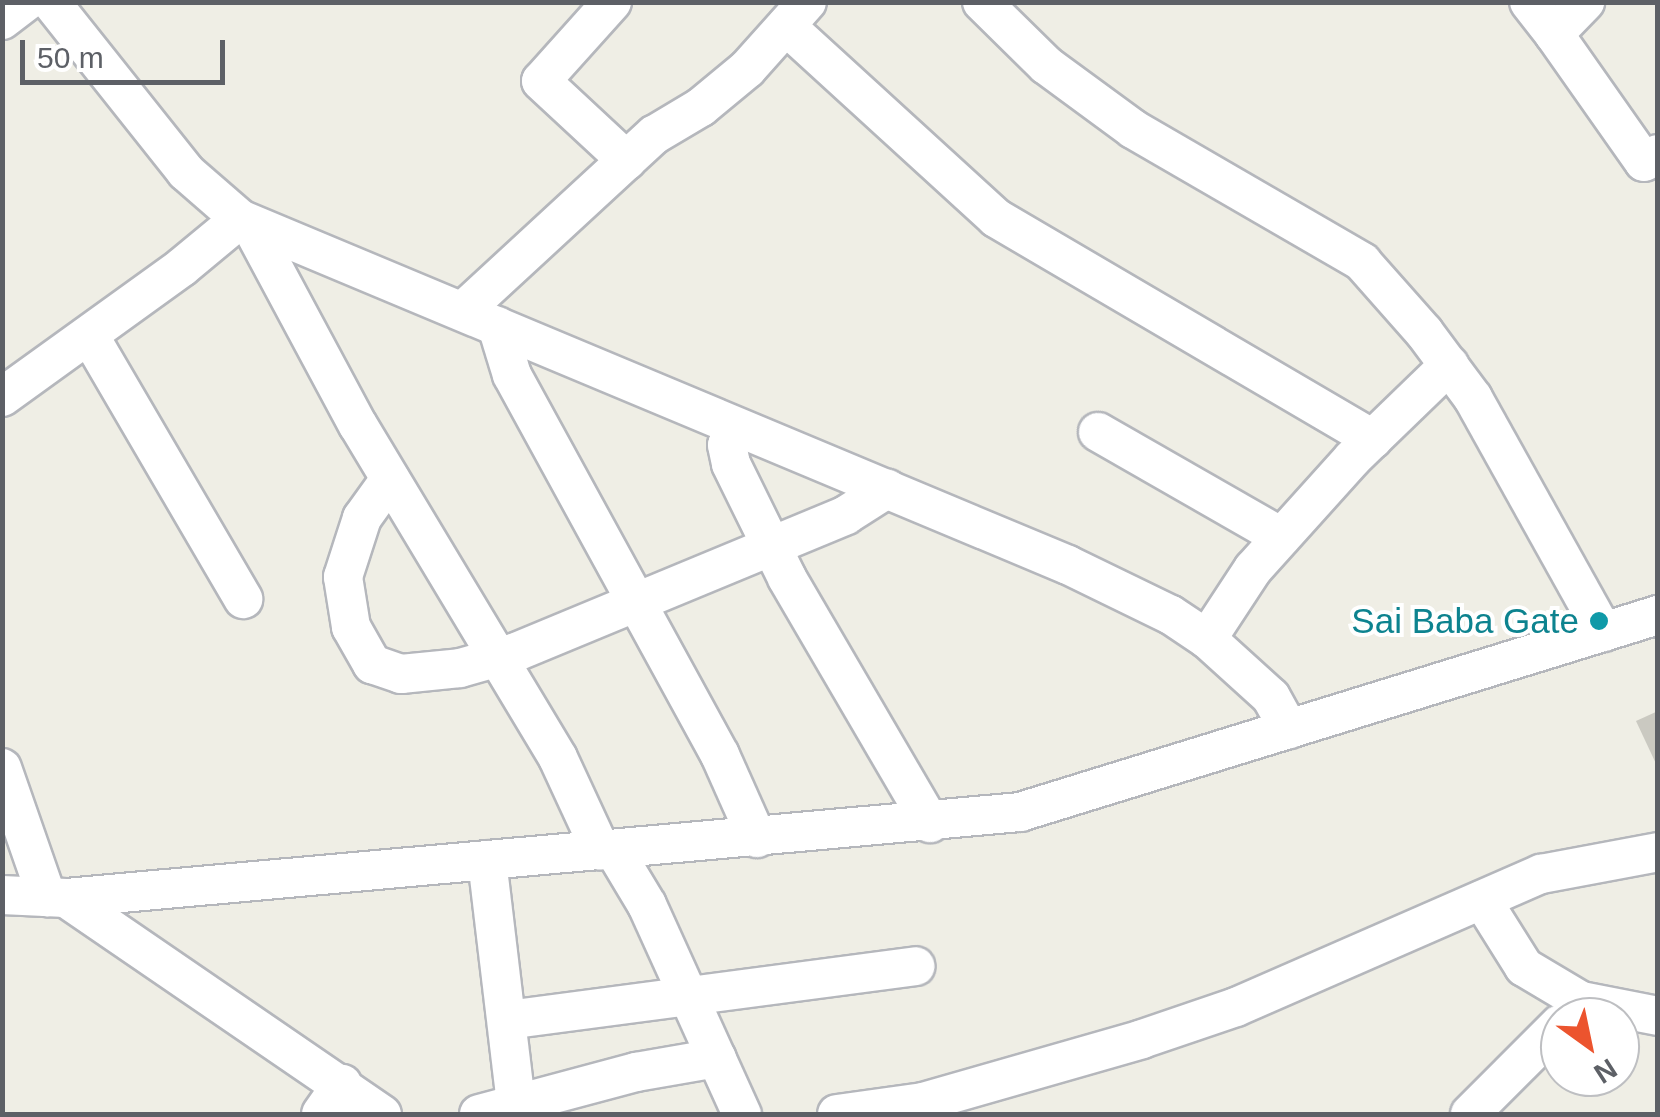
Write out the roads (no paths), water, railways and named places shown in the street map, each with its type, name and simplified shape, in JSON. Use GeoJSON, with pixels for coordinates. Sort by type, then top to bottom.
{"type":"FeatureCollection","features":[{"type":"Feature","properties":{"kind":"street"},"geometry":{"type":"LineString","coordinates":[[2,20],[26,2]]}},
{"type":"Feature","properties":{"kind":"street"},"geometry":{"type":"LineString","coordinates":[[51,2],[186,172],[245,222],[1068,565],[1170,615],[1207,639],[1271,697],[1289,729]]}},
{"type":"Feature","properties":{"kind":"street"},"geometry":{"type":"LineString","coordinates":[[612,2],[541,81],[626,160]]}},
{"type":"Feature","properties":{"kind":"street"},"geometry":{"type":"LineString","coordinates":[[982,2],[1046,64],[1133,129],[1362,262],[1449,364],[1472,398],[1603,632]]}},
{"type":"Feature","properties":{"kind":"street"},"geometry":{"type":"LineString","coordinates":[[1529,2],[1644,162],[1658,154]]}},
{"type":"Feature","properties":{"kind":"street"},"geometry":{"type":"LineString","coordinates":[[1554,34],[1586,2]]}},
{"type":"Feature","properties":{"kind":"street"},"geometry":{"type":"LineString","coordinates":[[462,311],[654,135],[747,69],[796,14],[996,218],[1372,439]]}},
{"type":"Feature","properties":{"kind":"street"},"geometry":{"type":"LineString","coordinates":[[2,397],[245,222]]}},
{"type":"Feature","properties":{"kind":"street"},"geometry":{"type":"LineString","coordinates":[[245,222],[608,850],[648,906],[742,1114]]}},
{"type":"Feature","properties":{"kind":"street"},"geometry":{"type":"LineString","coordinates":[[497,326],[512,375],[720,754],[757,838]]}},
{"type":"Feature","properties":{"kind":"street"},"geometry":{"type":"LineString","coordinates":[[88,335],[243,599]]}},
{"type":"Feature","properties":{"kind":"street"},"geometry":{"type":"LineString","coordinates":[[1207,639],[1252,569],[1372,439],[1449,364]]}},
{"type":"Feature","properties":{"kind":"street"},"geometry":{"type":"LineString","coordinates":[[733,427],[727,445],[731,464],[771,546],[930,824]]}},
{"type":"Feature","properties":{"kind":"street"},"geometry":{"type":"LineString","coordinates":[[1098,432],[1281,538]]}},
{"type":"Feature","properties":{"kind":"street"},"geometry":{"type":"LineString","coordinates":[[390,478],[362,518],[343,577],[352,627],[372,664],[401,674],[460,668],[499,657],[846,515],[887,489]]}},
{"type":"Feature","properties":{"kind":"street"},"geometry":{"type":"LineString","coordinates":[[2,895],[57,898],[930,824],[1020,812],[1658,615]]}},
{"type":"Feature","properties":{"kind":"street"},"geometry":{"type":"LineString","coordinates":[[2,768],[57,898],[332,1100],[382,1114]]}},
{"type":"Feature","properties":{"kind":"street"},"geometry":{"type":"LineString","coordinates":[[837,1114],[923,1102],[1142,1040],[1236,1007],[1541,874],[1658,852]]}},
{"type":"Feature","properties":{"kind":"street"},"geometry":{"type":"LineString","coordinates":[[487,860],[516,1103]]}},
{"type":"Feature","properties":{"kind":"street"},"geometry":{"type":"LineString","coordinates":[[1482,900],[1524,967],[1553,997]]}},
{"type":"Feature","properties":{"kind":"street"},"geometry":{"type":"LineString","coordinates":[[507,1020],[915,966]]}},
{"type":"Feature","properties":{"kind":"street"},"geometry":{"type":"LineString","coordinates":[[1470,1114],[1540,1043]]}},
{"type":"Feature","properties":{"kind":"street"},"geometry":{"type":"LineString","coordinates":[[479,1114],[636,1072],[716,1058]]}},
{"type":"Feature","properties":{"kind":"place","name":"Sai Baba Gate"},"geometry":{"type":"Point","coordinates":[1599,621]}}]}
